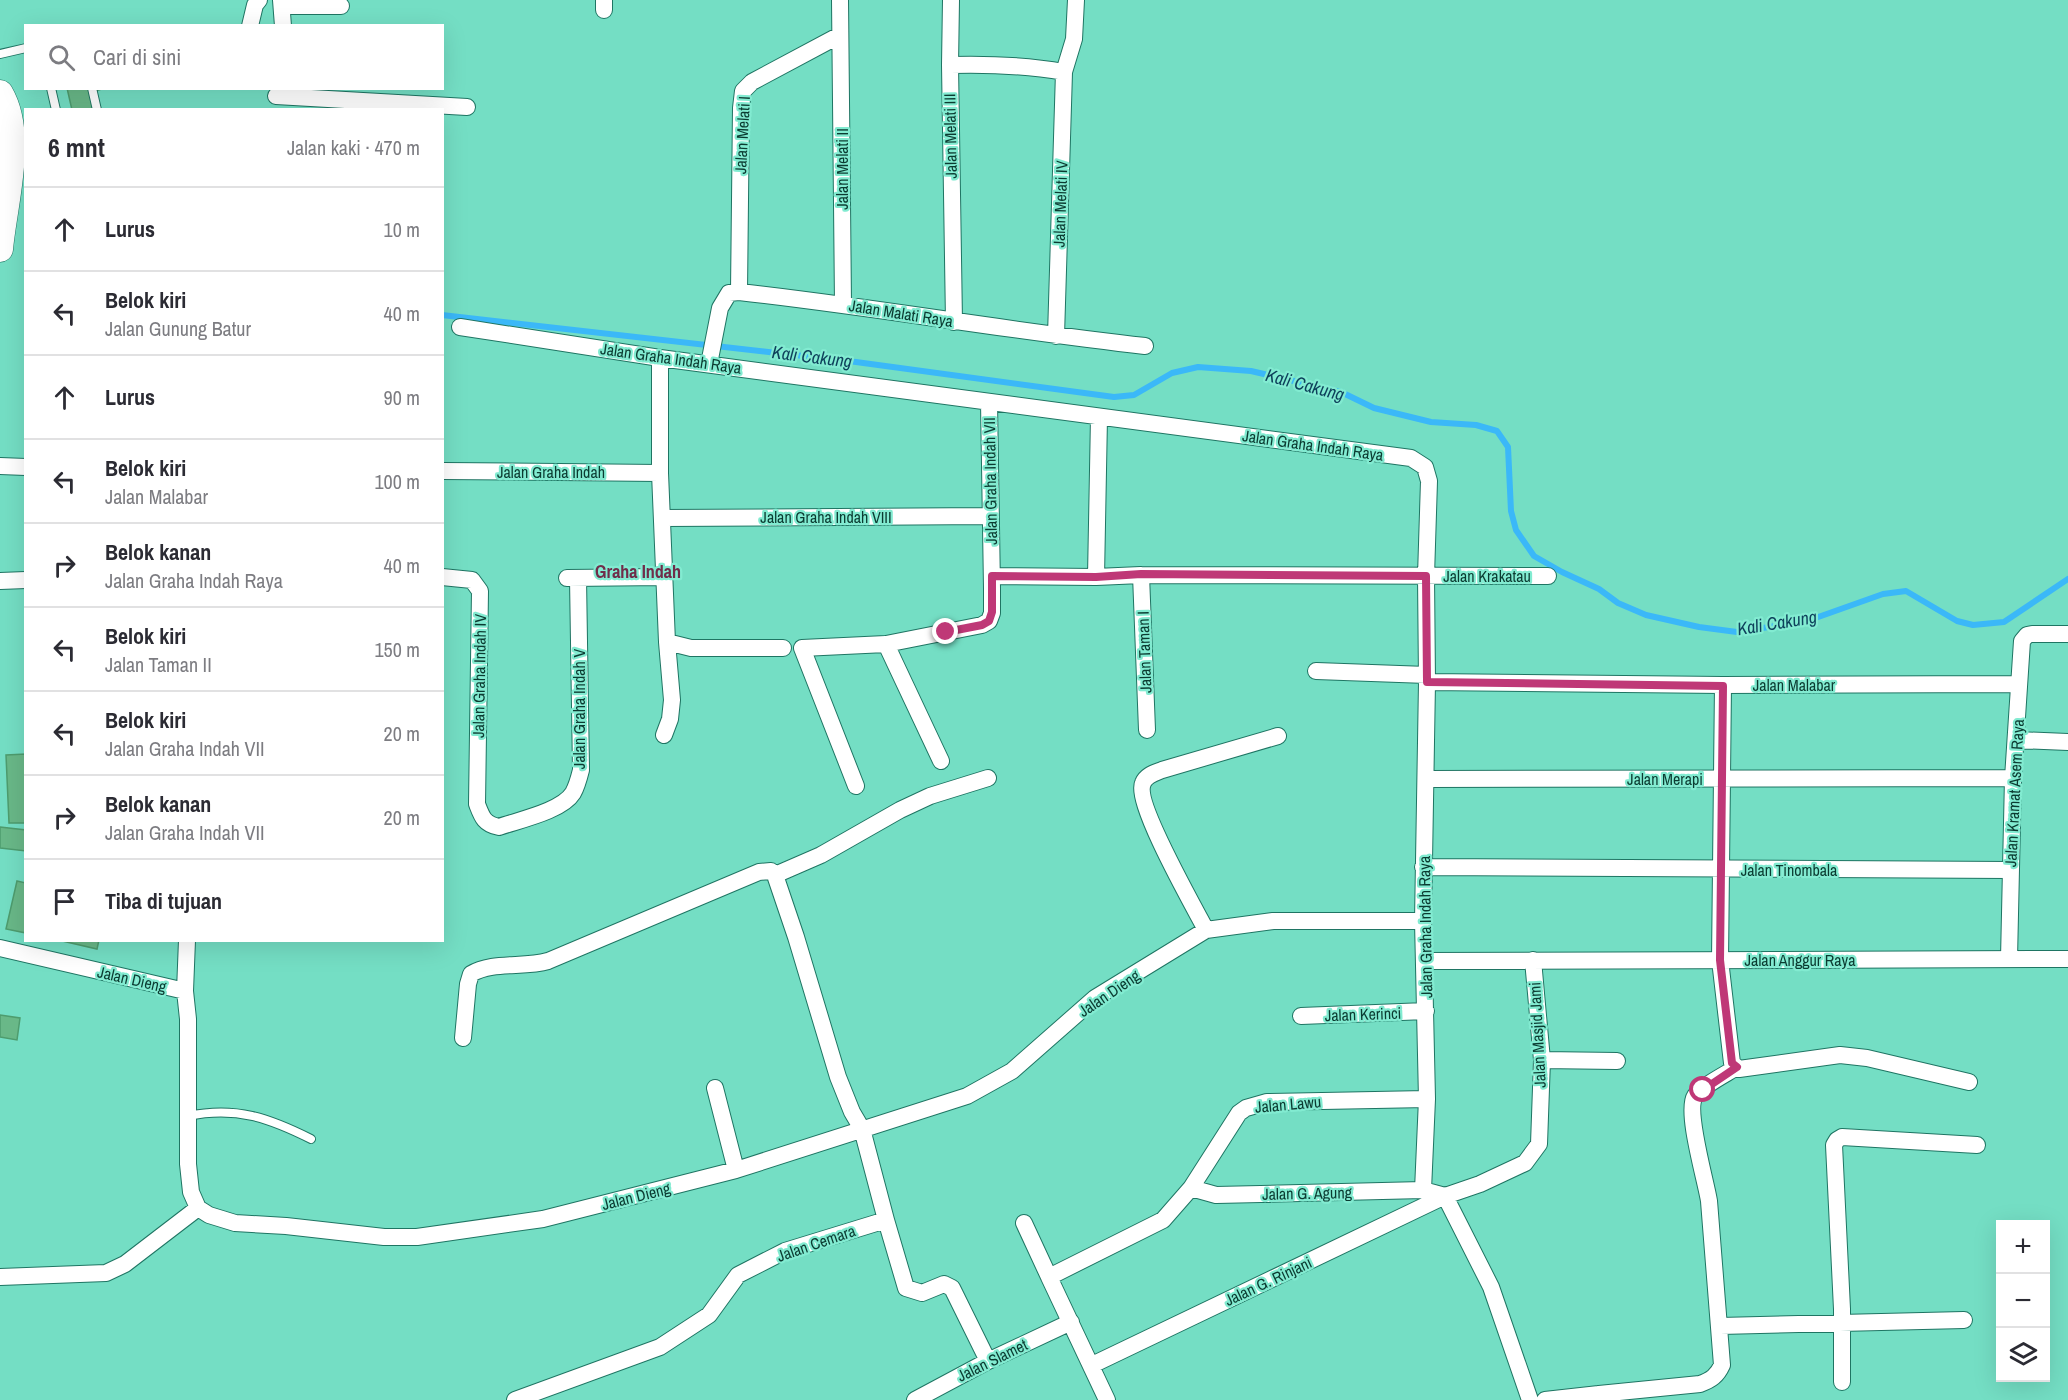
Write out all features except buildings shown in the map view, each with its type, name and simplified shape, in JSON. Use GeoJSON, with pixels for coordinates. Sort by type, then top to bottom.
{"type":"FeatureCollection","features":[{"type":"Feature","properties":{"kind":"main road"},"geometry":{"type":"LineString","coordinates":[[0,93],[14,121],[16,154],[4,200],[0,241]]}},
{"type":"Feature","properties":{"kind":"street"},"geometry":{"type":"LineString","coordinates":[[250,24],[255,5],[259,0]]}},
{"type":"Feature","properties":{"kind":"street","name":"Jalan Melati II"},"geometry":{"type":"LineString","coordinates":[[840,0],[843,304]]}},
{"type":"Feature","properties":{"kind":"street","name":"Jalan Melati III"},"geometry":{"type":"LineString","coordinates":[[951,0],[954,322]]}},
{"type":"Feature","properties":{"kind":"street","name":"Jalan Melati IV"},"geometry":{"type":"LineString","coordinates":[[1056,336],[1064,72],[1074,39],[1076,0]]}},
{"type":"Feature","properties":{"kind":"street"},"geometry":{"type":"LineString","coordinates":[[283,24],[281,3],[341,6]]}},
{"type":"Feature","properties":{"kind":"street","name":"Jalan Melati I"},"geometry":{"type":"LineString","coordinates":[[739,292],[741,120],[744,91],[752,82],[840,35]]}},
{"type":"Feature","properties":{"kind":"street"},"geometry":{"type":"LineString","coordinates":[[950,65],[984,63],[1025,65],[1064,72]]}},
{"type":"Feature","properties":{"kind":"street"},"geometry":{"type":"LineString","coordinates":[[276,98],[466,107]]}},
{"type":"Feature","properties":{"kind":"street"},"geometry":{"type":"LineString","coordinates":[[711,356],[720,308],[729,293],[739,292]]}},
{"type":"Feature","properties":{"kind":"street","name":"Jalan Malati Raya"},"geometry":{"type":"LineString","coordinates":[[739,292],[843,304],[1056,336],[1145,346]]}},
{"type":"Feature","properties":{"kind":"street","name":"Jalan Graha Indah Raya"},"geometry":{"type":"LineString","coordinates":[[460,327],[660,358],[711,356],[989,402],[1411,458],[1425,467],[1429,481],[1422,921],[1427,1099],[1424,1190]]}},
{"type":"Feature","properties":{"kind":"street"},"geometry":{"type":"LineString","coordinates":[[660,358],[660,473],[667,642],[672,700],[664,735]]}},
{"type":"Feature","properties":{"kind":"street","name":"Jalan Graha Indah VII"},"geometry":{"type":"LineString","coordinates":[[856,786],[802,648],[886,644],[982,625],[989,621],[992,612],[992,576],[989,402]]}},
{"type":"Feature","properties":{"kind":"street"},"geometry":{"type":"LineString","coordinates":[[1096,577],[1099,417]]}},
{"type":"Feature","properties":{"kind":"street"},"geometry":{"type":"LineString","coordinates":[[0,466],[24,467]]}},
{"type":"Feature","properties":{"kind":"street","name":"Jalan Graha Indah"},"geometry":{"type":"LineString","coordinates":[[444,471],[660,473]]}},
{"type":"Feature","properties":{"kind":"street","name":"Jalan Graha Indah VIII"},"geometry":{"type":"LineString","coordinates":[[662,518],[990,516]]}},
{"type":"Feature","properties":{"kind":"street","name":"Jalan Krakatau"},"geometry":{"type":"LineString","coordinates":[[992,576],[1096,577],[1141,574],[1548,576]]}},
{"type":"Feature","properties":{"kind":"street","name":"Jalan Taman I"},"geometry":{"type":"LineString","coordinates":[[1141,574],[1147,730]]}},
{"type":"Feature","properties":{"kind":"street","name":"Jalan Graha Indah IV"},"geometry":{"type":"LineString","coordinates":[[444,577],[472,580],[480,591],[477,804]]}},
{"type":"Feature","properties":{"kind":"street","name":"Jalan Graha Indah V"},"geometry":{"type":"LineString","coordinates":[[477,804],[483,821],[499,827],[561,805],[572,795],[577,785],[581,770],[572,578],[665,577]]}},
{"type":"Feature","properties":{"kind":"street"},"geometry":{"type":"LineString","coordinates":[[0,581],[24,580]]}},
{"type":"Feature","properties":{"kind":"street","name":"Jalan Kramat Asem Raya"},"geometry":{"type":"LineString","coordinates":[[2009,959],[2013,778],[2022,642],[2027,634],[2068,634]]}},
{"type":"Feature","properties":{"kind":"street"},"geometry":{"type":"LineString","coordinates":[[667,642],[691,648],[783,648]]}},
{"type":"Feature","properties":{"kind":"street"},"geometry":{"type":"LineString","coordinates":[[886,644],[941,761]]}},
{"type":"Feature","properties":{"kind":"street","name":"Jalan Malabar"},"geometry":{"type":"LineString","coordinates":[[1316,671],[1427,679],[1723,686],[2018,684]]}},
{"type":"Feature","properties":{"kind":"street"},"geometry":{"type":"LineString","coordinates":[[1723,686],[1720,960],[1732,1063],[1739,1069],[1840,1054],[1867,1058],[1969,1083]]}},
{"type":"Feature","properties":{"kind":"street"},"geometry":{"type":"LineString","coordinates":[[1206,930],[1162,848],[1142,793],[1143,783],[1149,776],[1162,770],[1278,736]]}},
{"type":"Feature","properties":{"kind":"street"},"geometry":{"type":"LineString","coordinates":[[2016,740],[2068,742]]}},
{"type":"Feature","properties":{"kind":"street"},"geometry":{"type":"LineString","coordinates":[[775,875],[821,855],[900,810],[930,796],[988,778]]}},
{"type":"Feature","properties":{"kind":"street","name":"Jalan Merapi"},"geometry":{"type":"LineString","coordinates":[[1426,779],[2013,778]]}},
{"type":"Feature","properties":{"kind":"street","name":"Jalan Tinombala"},"geometry":{"type":"LineString","coordinates":[[1423,867],[2010,870]]}},
{"type":"Feature","properties":{"kind":"street"},"geometry":{"type":"LineString","coordinates":[[463,1038],[468,984],[471,975],[480,968],[548,961],[759,872],[766,870],[775,875],[838,1077],[852,1112],[862,1129],[906,1288],[922,1293],[944,1284],[952,1288],[988,1361]]}},
{"type":"Feature","properties":{"kind":"street","name":"Jalan Dieng"},"geometry":{"type":"LineString","coordinates":[[0,948],[185,991],[188,1019],[188,1164],[192,1192],[198,1208],[209,1215],[235,1223],[417,1237],[543,1219],[736,1170],[967,1096],[1012,1071],[1095,998],[1206,930],[1273,921],[1422,921]]}},
{"type":"Feature","properties":{"kind":"street"},"geometry":{"type":"LineString","coordinates":[[185,991],[186,942]]}},
{"type":"Feature","properties":{"kind":"street","name":"Jalan Anggur Raya"},"geometry":{"type":"LineString","coordinates":[[1424,961],[2068,959]]}},
{"type":"Feature","properties":{"kind":"street","name":"Jalan Masjid Jami"},"geometry":{"type":"LineString","coordinates":[[1445,1196],[1480,1184],[1525,1163],[1539,1144],[1542,1060],[1533,960]]}},
{"type":"Feature","properties":{"kind":"street","name":"Jalan Kerinci"},"geometry":{"type":"LineString","coordinates":[[1301,1016],[1426,1011]]}},
{"type":"Feature","properties":{"kind":"street"},"geometry":{"type":"LineString","coordinates":[[1542,1060],[1617,1060]]}},
{"type":"Feature","properties":{"kind":"street"},"geometry":{"type":"LineString","coordinates":[[1545,1400],[1600,1397],[1700,1384],[1710,1380],[1718,1373],[1722,1365],[1720,1326],[1709,1201],[1696,1147],[1692,1105],[1695,1096],[1737,1067]]}},
{"type":"Feature","properties":{"kind":"street"},"geometry":{"type":"LineString","coordinates":[[715,1088],[736,1170]]}},
{"type":"Feature","properties":{"kind":"street","name":"Jalan Lawu"},"geometry":{"type":"LineString","coordinates":[[1049,1277],[1163,1220],[1191,1188],[1239,1113],[1246,1108],[1267,1102],[1427,1099]]}},
{"type":"Feature","properties":{"kind":"street"},"geometry":{"type":"LineString","coordinates":[[1842,1382],[1843,1324],[1834,1145],[1842,1137],[1977,1145]]}},
{"type":"Feature","properties":{"kind":"street","name":"Jalan G. Agung"},"geometry":{"type":"LineString","coordinates":[[1191,1188],[1216,1195],[1424,1190]]}},
{"type":"Feature","properties":{"kind":"street"},"geometry":{"type":"LineString","coordinates":[[1424,1190],[1445,1196],[1491,1287],[1530,1400]]}},
{"type":"Feature","properties":{"kind":"street","name":"Jalan G. Rinjani"},"geometry":{"type":"LineString","coordinates":[[1092,1365],[1445,1196]]}},
{"type":"Feature","properties":{"kind":"street"},"geometry":{"type":"LineString","coordinates":[[0,1277],[106,1274],[125,1264],[198,1208]]}},
{"type":"Feature","properties":{"kind":"street","name":"Jalan Cemara"},"geometry":{"type":"LineString","coordinates":[[523,1399],[660,1347],[709,1315],[738,1275],[785,1251],[886,1220]]}},
{"type":"Feature","properties":{"kind":"street"},"geometry":{"type":"LineString","coordinates":[[1024,1223],[1107,1400]]}},
{"type":"Feature","properties":{"kind":"street"},"geometry":{"type":"LineString","coordinates":[[1720,1326],[1964,1320]]}},
{"type":"Feature","properties":{"kind":"street","name":"Jalan Slamet"},"geometry":{"type":"LineString","coordinates":[[915,1400],[988,1361],[1071,1322]]}},
{"type":"Feature","properties":{"kind":"lane"},"geometry":{"type":"LineString","coordinates":[[0,54],[24,48]]}},
{"type":"Feature","properties":{"kind":"lane"},"geometry":{"type":"LineString","coordinates":[[51,90],[56,108]]}},
{"type":"Feature","properties":{"kind":"lane"},"geometry":{"type":"LineString","coordinates":[[93,90],[97,108]]}},
{"type":"Feature","properties":{"kind":"lane"},"geometry":{"type":"LineString","coordinates":[[188,1116],[219,1111],[248,1114],[280,1123],[311,1139]]}},
{"type":"Feature","properties":{"kind":"waterway","name":"Kali Cakung"},"geometry":{"type":"LineString","coordinates":[[444,315],[856,362],[1114,397],[1134,395],[1172,373],[1198,367],[1251,371],[1341,392],[1374,408],[1431,422],[1476,425],[1497,431],[1508,447],[1511,511],[1516,530],[1534,556],[1599,589],[1618,603],[1646,615],[1699,627],[1737,632],[1807,621],[1883,594],[1906,591],[1957,621],[1973,625],[2004,622],[2068,579]]}},
{"type":"Feature","properties":{"kind":"district","name":"Graha Indah"},"geometry":{"type":"Point","coordinates":[638,572]}},
{"type":"Feature","properties":{"kind":"route"},"geometry":{"type":"LineString","coordinates":[[946,632],[982,625],[989,621],[992,612],[992,576],[1096,577],[1141,574],[1426,576],[1427,682],[1723,686],[1720,960],[1732,1063],[1737,1067],[1703,1090]]}}]}
